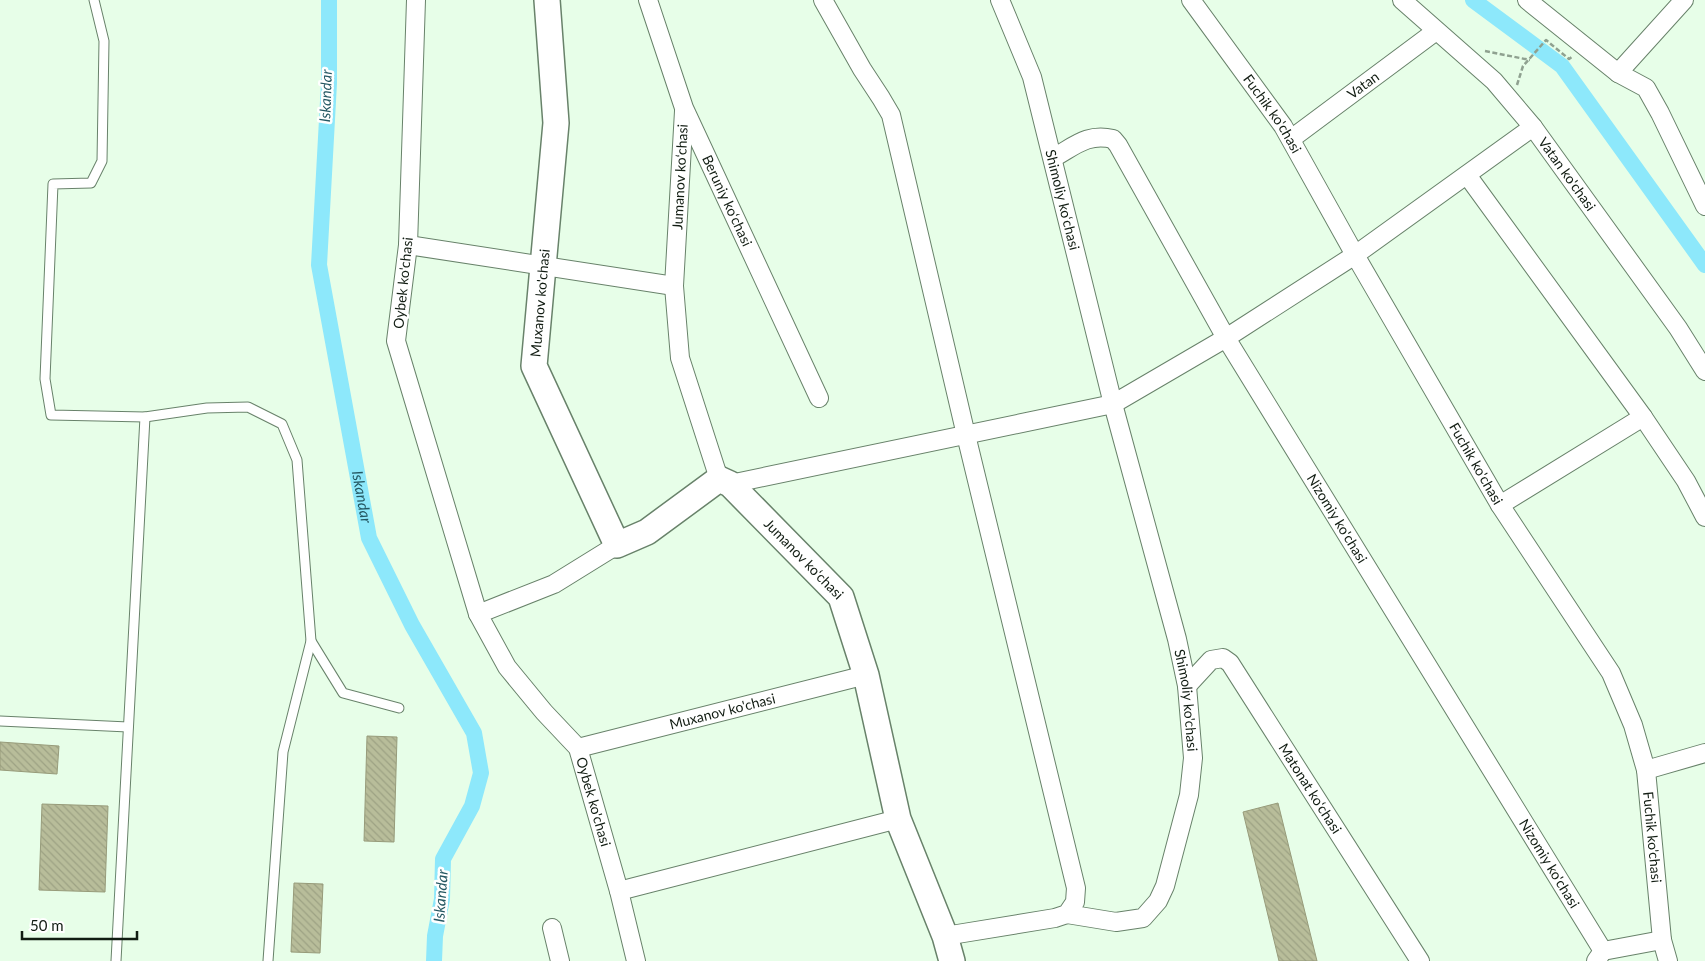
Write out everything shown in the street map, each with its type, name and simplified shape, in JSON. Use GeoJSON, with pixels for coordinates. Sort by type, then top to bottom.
{"type":"FeatureCollection","features":[{"type":"Feature","properties":{"kind":"street","name":"Oybek ko'chasi"},"geometry":{"type":"LineString","coordinates":[[416,0],[408,245],[396,341],[478,614],[507,667],[544,712],[578,748],[619,891],[636,961]]}},
{"type":"Feature","properties":{"kind":"street","name":"Muxanov ko'chasi"},"geometry":{"type":"LineString","coordinates":[[547,0],[556,123],[534,366],[617,545]]}},
{"type":"Feature","properties":{"kind":"street","name":"Beruniy ko‘chasi"},"geometry":{"type":"LineString","coordinates":[[648,0],[684,108],[820,398]]}},
{"type":"Feature","properties":{"kind":"street"},"geometry":{"type":"LineString","coordinates":[[823,0],[891,115],[966,435],[1076,888],[1075,902],[1067,914],[1055,918],[945,936]]}},
{"type":"Feature","properties":{"kind":"street","name":"Shimoliy ko‘chasi"},"geometry":{"type":"LineString","coordinates":[[1000,0],[1032,77],[1112,404]]}},
{"type":"Feature","properties":{"kind":"street","name":"Fuchik ko'chasi"},"geometry":{"type":"LineString","coordinates":[[1191,0],[1283,126],[1355,255],[1500,505],[1611,673],[1633,725],[1646,770],[1662,940],[1668,961]]}},
{"type":"Feature","properties":{"kind":"street","name":"Vatan ko'chasi"},"geometry":{"type":"LineString","coordinates":[[1402,0],[1494,81],[1516,106],[1678,328],[1705,371]]}},
{"type":"Feature","properties":{"kind":"street"},"geometry":{"type":"LineString","coordinates":[[1526,0],[1618,73],[1646,88],[1705,206]]}},
{"type":"Feature","properties":{"kind":"street"},"geometry":{"type":"LineString","coordinates":[[1618,73],[1684,0]]}},
{"type":"Feature","properties":{"kind":"street","name":"Vatan"},"geometry":{"type":"LineString","coordinates":[[1290,139],[1436,31]]}},
{"type":"Feature","properties":{"kind":"street","name":"Jumanov ko‘chasi"},"geometry":{"type":"LineString","coordinates":[[684,108],[674,286],[680,358],[725,482],[841,597],[866,675],[898,819],[945,936],[952,961]]}},
{"type":"Feature","properties":{"kind":"street"},"geometry":{"type":"LineString","coordinates":[[478,614],[554,584],[617,545],[646,532],[725,482],[966,435],[1112,404],[1226,338],[1355,255],[1533,127]]}},
{"type":"Feature","properties":{"kind":"street","name":"Nizomiy ko'chasi"},"geometry":{"type":"LineString","coordinates":[[1053,158],[1085,140],[1100,136],[1113,138],[1226,338],[1599,956]]}},
{"type":"Feature","properties":{"kind":"street"},"geometry":{"type":"LineString","coordinates":[[1467,175],[1643,417],[1686,481],[1705,517]]}},
{"type":"Feature","properties":{"kind":"street"},"geometry":{"type":"LineString","coordinates":[[408,245],[674,286]]}},
{"type":"Feature","properties":{"kind":"street","name":"Shimoliy ko'chasi"},"geometry":{"type":"LineString","coordinates":[[1067,914],[1116,922],[1143,918],[1158,901],[1166,886],[1188,795],[1193,758],[1187,686],[1177,639],[1112,404]]}},
{"type":"Feature","properties":{"kind":"street"},"geometry":{"type":"LineString","coordinates":[[1500,505],[1643,417]]}},
{"type":"Feature","properties":{"kind":"street","name":"Matonat ko‘chasi"},"geometry":{"type":"LineString","coordinates":[[1187,686],[1212,660],[1223,658],[1230,663],[1420,961]]}},
{"type":"Feature","properties":{"kind":"street","name":"Muxanov ko'chasi"},"geometry":{"type":"LineString","coordinates":[[578,748],[866,675]]}},
{"type":"Feature","properties":{"kind":"street"},"geometry":{"type":"LineString","coordinates":[[1646,770],[1705,753]]}},
{"type":"Feature","properties":{"kind":"street"},"geometry":{"type":"LineString","coordinates":[[619,891],[898,819]]}},
{"type":"Feature","properties":{"kind":"street"},"geometry":{"type":"LineString","coordinates":[[552,928],[560,961]]}},
{"type":"Feature","properties":{"kind":"street"},"geometry":{"type":"LineString","coordinates":[[1599,956],[1662,940]]}},
{"type":"Feature","properties":{"kind":"lane"},"geometry":{"type":"LineString","coordinates":[[94,0],[104,41],[102,160],[91,183],[53,184],[45,378],[51,416],[144,417],[207,408],[248,407],[282,424],[297,460],[311,641],[282,752],[268,961]]}},
{"type":"Feature","properties":{"kind":"lane"},"geometry":{"type":"LineString","coordinates":[[116,961],[144,417]]}},
{"type":"Feature","properties":{"kind":"lane"},"geometry":{"type":"LineString","coordinates":[[311,641],[343,693],[399,708]]}},
{"type":"Feature","properties":{"kind":"lane"},"geometry":{"type":"LineString","coordinates":[[0,721],[128,727]]}},
{"type":"Feature","properties":{"kind":"path"},"geometry":{"type":"LineString","coordinates":[[1516,106],[1518,83],[1523,66],[1546,40],[1569,59]]}},
{"type":"Feature","properties":{"kind":"building"},"geometry":{"type":"Polygon","coordinates":[[[367,736],[397,737],[394,842],[364,841],[367,736]]]}},
{"type":"Feature","properties":{"kind":"building"},"geometry":{"type":"Polygon","coordinates":[[[0,742],[59,746],[57,774],[0,770],[0,742]]]}},
{"type":"Feature","properties":{"kind":"building"},"geometry":{"type":"Polygon","coordinates":[[[1278,803],[1317,961],[1279,961],[1243,812],[1278,803]]]}},
{"type":"Feature","properties":{"kind":"building"},"geometry":{"type":"Polygon","coordinates":[[[42,804],[108,806],[105,892],[39,890],[42,804]]]}},
{"type":"Feature","properties":{"kind":"building"},"geometry":{"type":"Polygon","coordinates":[[[294,883],[323,884],[320,953],[291,952],[294,883]]]}},
{"type":"Feature","properties":{"kind":"waterway","name":"Iskandar"},"geometry":{"type":"LineString","coordinates":[[329,0],[329,83],[319,265],[369,538],[412,625],[474,733],[481,773],[472,806],[443,859],[442,899],[435,936],[434,961]]}},
{"type":"Feature","properties":{"kind":"waterway"},"geometry":{"type":"LineString","coordinates":[[1473,0],[1562,66],[1705,265]]}}]}
